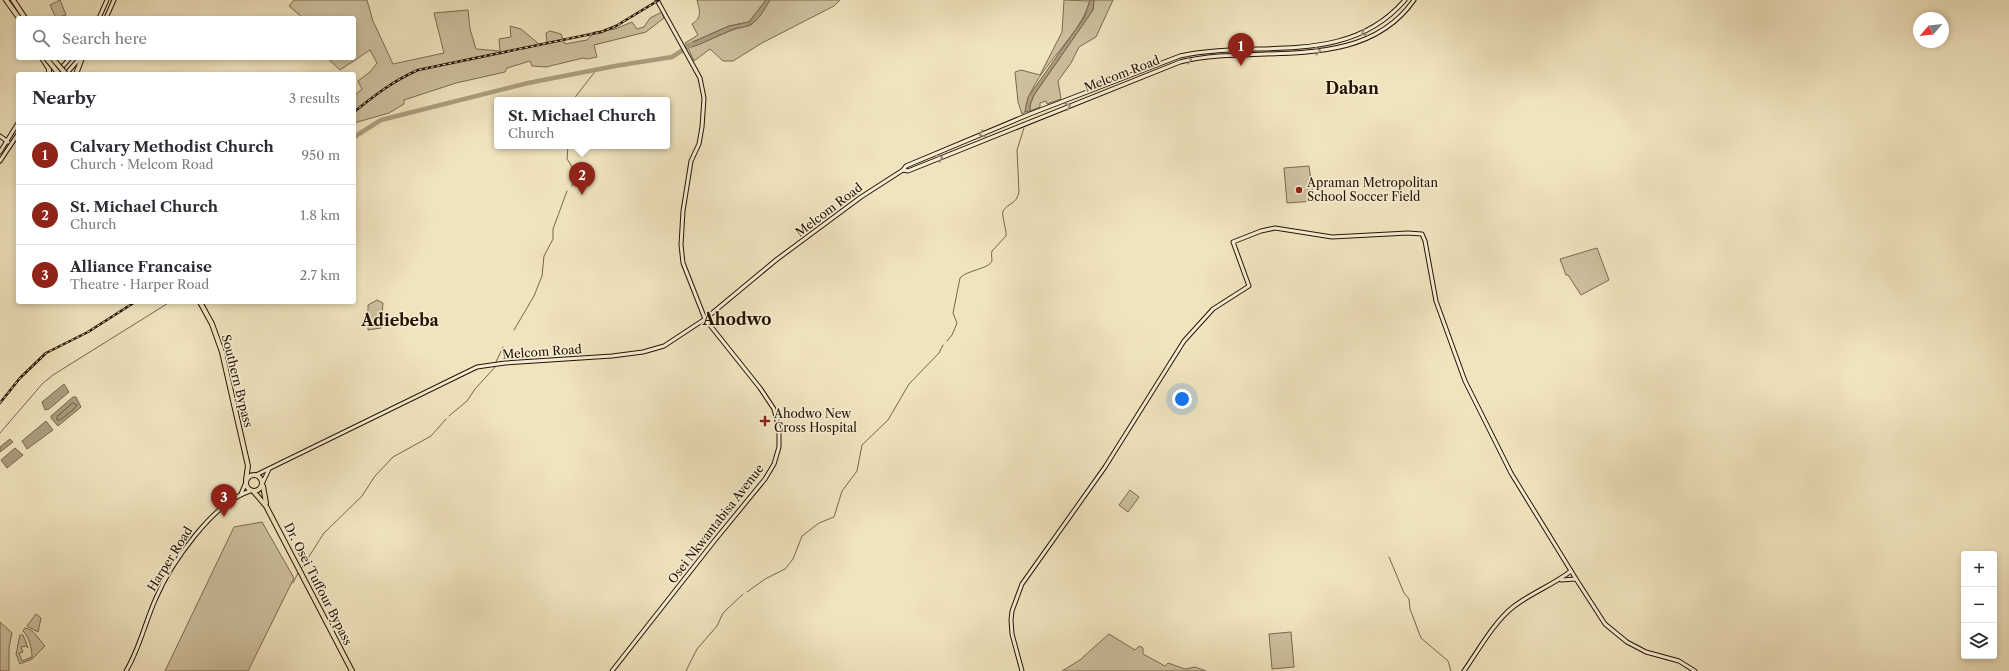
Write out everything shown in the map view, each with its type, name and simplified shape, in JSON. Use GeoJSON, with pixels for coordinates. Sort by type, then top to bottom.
{"type":"FeatureCollection","features":[{"type":"Feature","properties":{"kind":"highway"},"geometry":{"type":"LineString","coordinates":[[6,0],[17,16]]}},
{"type":"Feature","properties":{"kind":"highway"},"geometry":{"type":"LineString","coordinates":[[13,0],[24,16]]}},
{"type":"Feature","properties":{"kind":"highway"},"geometry":{"type":"LineString","coordinates":[[43,60],[49,69],[49,72]]}},
{"type":"Feature","properties":{"kind":"highway"},"geometry":{"type":"LineString","coordinates":[[47,60],[56,72]]}},
{"type":"Feature","properties":{"kind":"highway"},"geometry":{"type":"LineString","coordinates":[[54,60],[64,72]]}},
{"type":"Feature","properties":{"kind":"highway"},"geometry":{"type":"LineString","coordinates":[[77,72],[80,60]]}},
{"type":"Feature","properties":{"kind":"highway","name":"Southern Bypass"},"geometry":{"type":"LineString","coordinates":[[201,304],[212,324],[222,352],[248,466],[246,481]]}},
{"type":"Feature","properties":{"kind":"highway","name":"Southern Bypass"},"geometry":{"type":"LineString","coordinates":[[248,466],[256,475]]}},
{"type":"Feature","properties":{"kind":"highway"},"geometry":{"type":"LineString","coordinates":[[251,475],[256,475],[263,483],[259,490],[252,491],[247,487],[246,481],[251,475]]}},
{"type":"Feature","properties":{"kind":"highway","name":"Dr. Osei Tuffour Bypass"},"geometry":{"type":"LineString","coordinates":[[263,483],[266,506]]}},
{"type":"Feature","properties":{"kind":"highway","name":"Dr. Osei Tuffour Bypass"},"geometry":{"type":"LineString","coordinates":[[252,491],[266,506],[352,671]]}},
{"type":"Feature","properties":{"kind":"main road"},"geometry":{"type":"LineString","coordinates":[[100,16],[107,0]]}},
{"type":"Feature","properties":{"kind":"main road"},"geometry":{"type":"LineString","coordinates":[[107,16],[114,0]]}},
{"type":"Feature","properties":{"kind":"main road","name":"Osei Nkwantabisa Avenue"},"geometry":{"type":"LineString","coordinates":[[612,671],[715,540],[760,486],[774,464],[777,456],[779,434],[774,409],[760,388],[705,319],[687,275],[682,257],[681,231],[691,161],[698,144],[702,127],[704,107],[703,85],[684,46],[657,0]]}},
{"type":"Feature","properties":{"kind":"main road"},"geometry":{"type":"LineString","coordinates":[[904,170],[906,166],[1030,114],[1180,56],[1196,52],[1322,45],[1338,42],[1358,36],[1384,21],[1405,0]]}},
{"type":"Feature","properties":{"kind":"main road","name":"Melcom Road"},"geometry":{"type":"LineString","coordinates":[[256,475],[477,367],[643,352],[669,343],[705,319],[763,270],[877,185],[904,170],[908,171],[1180,62],[1199,57],[1323,50],[1340,47],[1363,40],[1389,27],[1399,19],[1414,0]]}},
{"type":"Feature","properties":{"kind":"main road"},"geometry":{"type":"LineString","coordinates":[[1384,21],[1389,27]]}},
{"type":"Feature","properties":{"kind":"main road"},"geometry":{"type":"LineString","coordinates":[[1281,47],[1281,53]]}},
{"type":"Feature","properties":{"kind":"main road"},"geometry":{"type":"LineString","coordinates":[[59,72],[68,60]]}},
{"type":"Feature","properties":{"kind":"main road"},"geometry":{"type":"LineString","coordinates":[[68,72],[79,60]]}},
{"type":"Feature","properties":{"kind":"main road"},"geometry":{"type":"LineString","coordinates":[[1129,76],[1130,81]]}},
{"type":"Feature","properties":{"kind":"main road"},"geometry":{"type":"LineString","coordinates":[[0,152],[16,126]]}},
{"type":"Feature","properties":{"kind":"main road"},"geometry":{"type":"LineString","coordinates":[[0,136],[11,144]]}},
{"type":"Feature","properties":{"kind":"main road"},"geometry":{"type":"LineString","coordinates":[[0,161],[16,137]]}},
{"type":"Feature","properties":{"kind":"main road"},"geometry":{"type":"LineString","coordinates":[[965,141],[965,147]]}},
{"type":"Feature","properties":{"kind":"main road"},"geometry":{"type":"LineString","coordinates":[[1022,671],[1013,637],[1011,620],[1012,611],[1022,584],[1105,467],[1184,341],[1213,309],[1248,286],[1233,242],[1270,228],[1332,237],[1408,233],[1422,234],[1425,241],[1436,301],[1465,381],[1511,472],[1571,571],[1605,624],[1624,640],[1639,649],[1679,661],[1695,671]]}},
{"type":"Feature","properties":{"kind":"main road"},"geometry":{"type":"LineString","coordinates":[[263,483],[269,469]]}},
{"type":"Feature","properties":{"kind":"main road","name":"Harper Road"},"geometry":{"type":"LineString","coordinates":[[241,494],[246,481]]}},
{"type":"Feature","properties":{"kind":"main road","name":"Harper Road"},"geometry":{"type":"LineString","coordinates":[[126,671],[134,656],[158,594],[202,526],[241,494],[252,491]]}},
{"type":"Feature","properties":{"kind":"main road"},"geometry":{"type":"LineString","coordinates":[[1464,671],[1508,611],[1530,595],[1559,581],[1571,571]]}},
{"type":"Feature","properties":{"kind":"main road"},"geometry":{"type":"LineString","coordinates":[[1559,581],[1576,579]]}},
{"type":"Feature","properties":{"kind":"shaded area"},"geometry":{"type":"Polygon","coordinates":[[[60,0],[66,15],[55,16],[50,5],[60,0]]]}},
{"type":"Feature","properties":{"kind":"shaded area"},"geometry":{"type":"Polygon","coordinates":[[[294,0],[367,0],[373,21],[393,64],[444,53],[434,13],[468,10],[470,29],[476,49],[500,51],[499,39],[511,37],[510,26],[521,29],[539,44],[547,43],[546,33],[550,31],[561,34],[565,44],[587,40],[594,32],[615,29],[632,22],[637,29],[644,27],[650,18],[662,12],[664,18],[646,32],[594,45],[597,57],[587,59],[583,58],[546,67],[532,66],[530,61],[507,68],[505,72],[456,83],[404,100],[404,104],[389,113],[356,122],[356,94],[362,89],[358,81],[371,71],[377,63],[370,50],[356,59],[356,16],[301,16],[289,6],[294,0]]]}},
{"type":"Feature","properties":{"kind":"shaded area"},"geometry":{"type":"Polygon","coordinates":[[[697,0],[766,0],[749,22],[729,26],[686,45],[685,43],[698,35],[692,24],[699,17],[697,0]]]}},
{"type":"Feature","properties":{"kind":"shaded area"},"geometry":{"type":"Polygon","coordinates":[[[770,0],[840,0],[834,6],[762,43],[733,61],[723,61],[710,49],[694,61],[688,48],[735,29],[751,25],[761,14],[770,0]]]}},
{"type":"Feature","properties":{"kind":"shaded area"},"geometry":{"type":"Polygon","coordinates":[[[1064,0],[1090,1],[1076,29],[1035,84],[1028,98],[1025,112],[1022,114],[1018,102],[1015,72],[1021,70],[1040,75],[1062,32],[1064,0]]]}},
{"type":"Feature","properties":{"kind":"shaded area"},"geometry":{"type":"Polygon","coordinates":[[[1094,0],[1113,0],[1096,37],[1079,47],[1071,63],[1058,81],[1061,99],[1047,104],[1046,101],[1040,103],[1040,107],[1030,111],[1030,105],[1034,95],[1093,10],[1094,0]]]}},
{"type":"Feature","properties":{"kind":"shaded area"},"geometry":{"type":"Polygon","coordinates":[[[329,60],[355,60],[340,70],[329,60]]]}},
{"type":"Feature","properties":{"kind":"shaded area","name":"Apraman Metropolitan School Soccer Field"},"geometry":{"type":"Polygon","coordinates":[[[1309,166],[1314,201],[1287,203],[1284,168],[1309,166]]]}},
{"type":"Feature","properties":{"kind":"shaded area"},"geometry":{"type":"Polygon","coordinates":[[[1597,248],[1609,280],[1581,295],[1568,275],[1566,275],[1560,259],[1597,248]]]}},
{"type":"Feature","properties":{"kind":"shaded area"},"geometry":{"type":"Polygon","coordinates":[[[377,300],[383,303],[381,328],[368,330],[368,305],[377,300]]]}},
{"type":"Feature","properties":{"kind":"shaded area"},"geometry":{"type":"Polygon","coordinates":[[[1130,490],[1139,497],[1128,512],[1119,505],[1130,490]]]}},
{"type":"Feature","properties":{"kind":"shaded area"},"geometry":{"type":"Polygon","coordinates":[[[262,522],[294,578],[248,671],[165,671],[234,527],[262,522]]]}},
{"type":"Feature","properties":{"kind":"shaded area"},"geometry":{"type":"Polygon","coordinates":[[[36,614],[41,618],[38,632],[27,626],[36,614]]]}},
{"type":"Feature","properties":{"kind":"shaded area"},"geometry":{"type":"Polygon","coordinates":[[[0,622],[12,633],[9,647],[9,671],[0,671],[0,622]]]}},
{"type":"Feature","properties":{"kind":"shaded area"},"geometry":{"type":"Polygon","coordinates":[[[25,628],[31,630],[45,646],[32,659],[20,664],[16,654],[20,635],[23,635],[28,648],[26,646],[21,647],[23,652],[19,653],[22,661],[32,657],[30,643],[23,631],[25,628]]]}},
{"type":"Feature","properties":{"kind":"shaded area"},"geometry":{"type":"Polygon","coordinates":[[[1291,632],[1294,667],[1272,669],[1269,634],[1291,632]]]}},
{"type":"Feature","properties":{"kind":"shaded area"},"geometry":{"type":"Polygon","coordinates":[[[1109,634],[1135,650],[1139,646],[1143,648],[1143,654],[1165,666],[1168,663],[1185,669],[1195,667],[1206,671],[1062,671],[1083,658],[1109,634]]]}},
{"type":"Feature","properties":{"kind":"water"},"geometry":{"type":"Polygon","coordinates":[[[766,0],[770,0],[760,16],[749,25],[734,29],[688,48],[686,45],[729,26],[749,22],[766,0]]]}},
{"type":"Feature","properties":{"kind":"water"},"geometry":{"type":"Polygon","coordinates":[[[1090,0],[1094,0],[1093,10],[1034,95],[1030,105],[1030,111],[1025,112],[1028,97],[1084,18],[1090,0]]]}},
{"type":"Feature","properties":{"kind":"water"},"geometry":{"type":"Polygon","coordinates":[[[64,384],[69,392],[49,409],[45,410],[42,402],[64,384]]]}},
{"type":"Feature","properties":{"kind":"water"},"geometry":{"type":"Polygon","coordinates":[[[73,397],[76,397],[81,407],[58,426],[51,416],[73,397]]]}},
{"type":"Feature","properties":{"kind":"water"},"geometry":{"type":"Polygon","coordinates":[[[46,421],[53,430],[27,449],[22,441],[46,421]]]}},
{"type":"Feature","properties":{"kind":"water"},"geometry":{"type":"Polygon","coordinates":[[[10,439],[13,442],[0,452],[0,447],[10,439]]]}},
{"type":"Feature","properties":{"kind":"water"},"geometry":{"type":"Polygon","coordinates":[[[15,448],[23,455],[7,468],[1,460],[15,448]]]}},
{"type":"Feature","properties":{"kind":"waterway"},"geometry":{"type":"LineString","coordinates":[[356,136],[381,120],[528,83],[615,66],[672,57],[692,44]]}},
{"type":"Feature","properties":{"kind":"waterway"},"geometry":{"type":"LineString","coordinates":[[575,97],[597,69]]}},
{"type":"Feature","properties":{"kind":"waterway"},"geometry":{"type":"LineString","coordinates":[[947,341],[952,335],[957,323],[953,313],[960,278],[963,275],[990,264],[992,261],[992,251],[1006,236],[1003,211],[1018,196],[1017,150],[1024,128]]}},
{"type":"Feature","properties":{"kind":"waterway"},"geometry":{"type":"LineString","coordinates":[[568,149],[567,159],[571,165],[574,175],[572,186]]}},
{"type":"Feature","properties":{"kind":"waterway"},"geometry":{"type":"LineString","coordinates":[[514,330],[534,296],[542,276],[544,256],[553,239],[553,229],[567,191]]}},
{"type":"Feature","properties":{"kind":"waterway"},"geometry":{"type":"LineString","coordinates":[[0,433],[43,383],[53,375],[167,304]]}},
{"type":"Feature","properties":{"kind":"waterway"},"geometry":{"type":"LineString","coordinates":[[747,592],[765,579],[785,569],[793,559],[802,536],[819,523],[834,517],[842,491],[857,471],[862,445],[888,420],[909,384],[939,353],[943,345]]}},
{"type":"Feature","properties":{"kind":"waterway"},"geometry":{"type":"LineString","coordinates":[[496,362],[503,347]]}},
{"type":"Feature","properties":{"kind":"waterway"},"geometry":{"type":"LineString","coordinates":[[449,416],[467,401],[475,389],[496,366]]}},
{"type":"Feature","properties":{"kind":"waterway"},"geometry":{"type":"LineString","coordinates":[[301,569],[324,533],[362,496],[375,476],[393,457],[431,436],[446,419]]}},
{"type":"Feature","properties":{"kind":"waterway"},"geometry":{"type":"LineString","coordinates":[[1389,557],[1404,593],[1409,599],[1410,609],[1421,638],[1448,661],[1451,671]]}},
{"type":"Feature","properties":{"kind":"waterway"},"geometry":{"type":"LineString","coordinates":[[293,583],[299,571]]}},
{"type":"Feature","properties":{"kind":"waterway"},"geometry":{"type":"LineString","coordinates":[[686,671],[697,649],[717,626],[723,613],[743,594]]}},
{"type":"Feature","properties":{"kind":"railway"},"geometry":{"type":"LineString","coordinates":[[356,110],[384,89],[418,70],[601,32],[616,26],[659,0]]}},
{"type":"Feature","properties":{"kind":"railway"},"geometry":{"type":"LineString","coordinates":[[0,403],[20,378],[46,353],[88,332],[132,304]]}},
{"type":"Feature","properties":{"kind":"place","name":"Calvary Methodist Church"},"geometry":{"type":"Point","coordinates":[1241,66]}},
{"type":"Feature","properties":{"kind":"place","name":"Apraman Metropolitan School Soccer Field"},"geometry":{"type":"Point","coordinates":[1299,190]}},
{"type":"Feature","properties":{"kind":"place","name":"St. Michael Church"},"geometry":{"type":"Point","coordinates":[582,195]}},
{"type":"Feature","properties":{"kind":"place","name":"Ahodwo New Cross Hospital"},"geometry":{"type":"Point","coordinates":[765,421]}},
{"type":"Feature","properties":{"kind":"place","name":"Alliance Francaise"},"geometry":{"type":"Point","coordinates":[224,517]}},
{"type":"Feature","properties":{"kind":"district","name":"Daban"},"geometry":{"type":"Point","coordinates":[1352,88]}},
{"type":"Feature","properties":{"kind":"district","name":"Ahodwo"},"geometry":{"type":"Point","coordinates":[737,319]}},
{"type":"Feature","properties":{"kind":"district","name":"Adiebeba"},"geometry":{"type":"Point","coordinates":[400,320]}}]}
